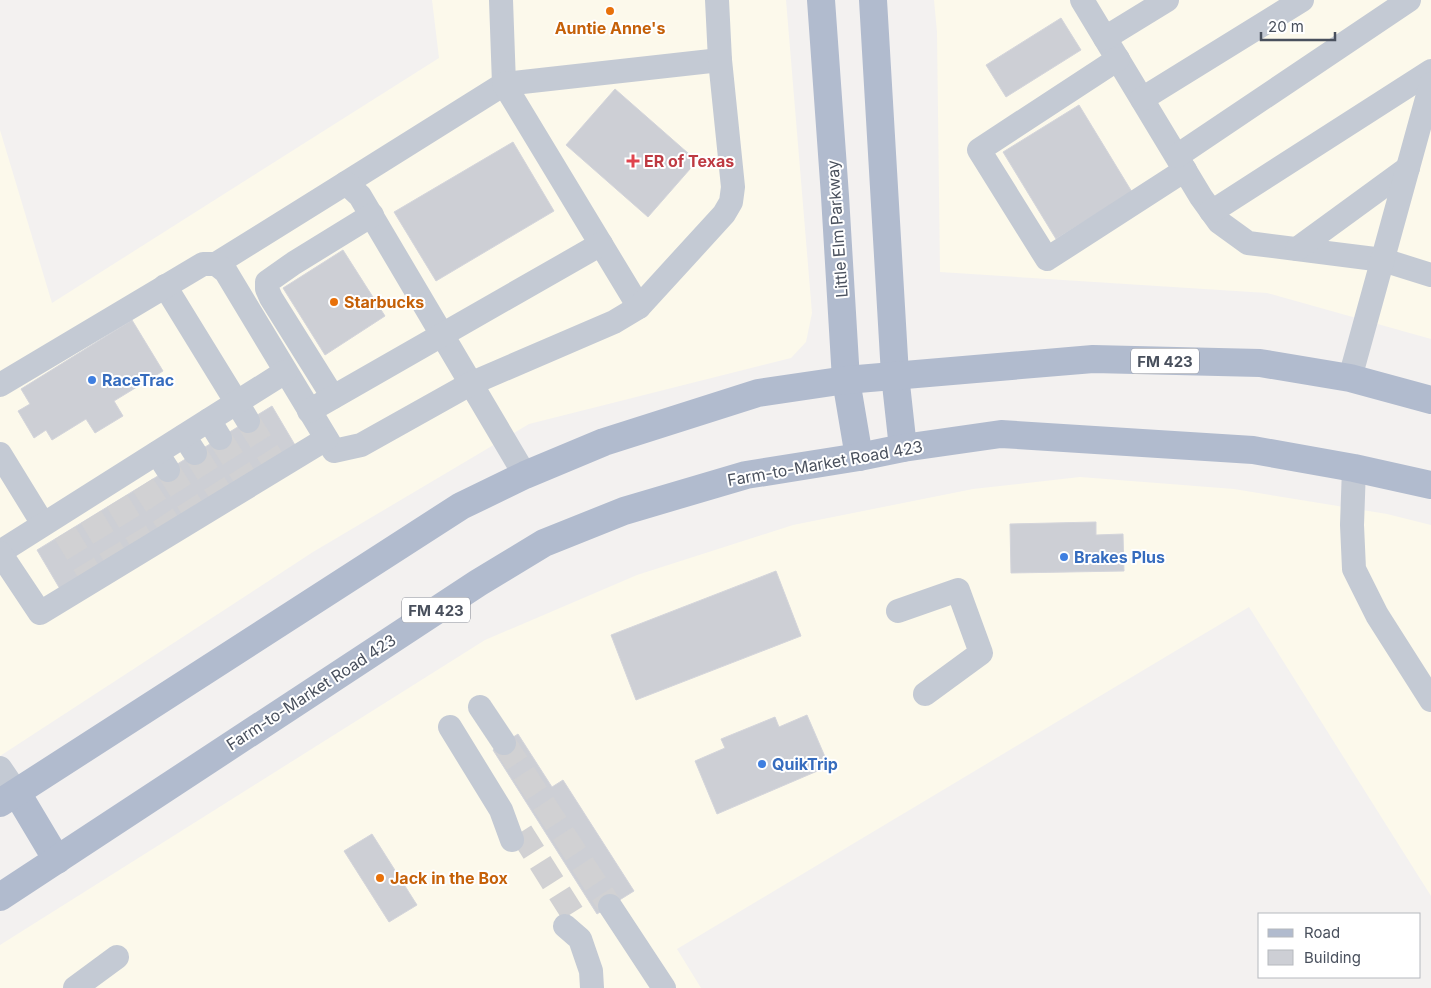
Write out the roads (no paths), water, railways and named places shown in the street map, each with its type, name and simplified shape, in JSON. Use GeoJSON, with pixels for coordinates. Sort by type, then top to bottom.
{"type":"FeatureCollection","features":[{"type":"Feature","properties":{"kind":"main road","name":"Little Elm Parkway"},"geometry":{"type":"LineString","coordinates":[[821,0],[846,380],[858,457]]}},
{"type":"Feature","properties":{"kind":"main road"},"geometry":{"type":"LineString","coordinates":[[873,0],[896,375],[903,448]]}},
{"type":"Feature","properties":{"kind":"main road","name":"FM 423"},"geometry":{"type":"LineString","coordinates":[[8,798],[461,506],[525,475],[604,442],[758,393],[846,380],[1093,359],[1260,363],[1350,378],[1431,400]]}},
{"type":"Feature","properties":{"kind":"main road","name":"Farm-to-Market Road 423"},"geometry":{"type":"LineString","coordinates":[[0,897],[478,582],[544,543],[624,510],[746,475],[903,448],[1001,434],[1253,450],[1354,468],[1431,485]]}},
{"type":"Feature","properties":{"kind":"main road"},"geometry":{"type":"LineString","coordinates":[[8,798],[57,860]]}},
{"type":"Feature","properties":{"kind":"lane"},"geometry":{"type":"LineString","coordinates":[[501,0],[504,84],[639,307]]}},
{"type":"Feature","properties":{"kind":"lane"},"geometry":{"type":"LineString","coordinates":[[216,264],[226,272],[334,451],[360,445],[470,384],[614,322],[639,307],[724,214],[731,202],[733,187],[720,60],[717,0]]}},
{"type":"Feature","properties":{"kind":"lane"},"geometry":{"type":"LineString","coordinates":[[1082,0],[1219,222],[1248,243],[1383,260],[1431,275]]}},
{"type":"Feature","properties":{"kind":"lane"},"geometry":{"type":"LineString","coordinates":[[1105,38],[1167,0]]}},
{"type":"Feature","properties":{"kind":"lane"},"geometry":{"type":"LineString","coordinates":[[1142,99],[1302,0]]}},
{"type":"Feature","properties":{"kind":"lane"},"geometry":{"type":"LineString","coordinates":[[1118,59],[979,150],[1047,259],[1409,0]]}},
{"type":"Feature","properties":{"kind":"lane"},"geometry":{"type":"LineString","coordinates":[[0,385],[203,264],[216,264],[504,84],[720,60]]}},
{"type":"Feature","properties":{"kind":"lane"},"geometry":{"type":"LineString","coordinates":[[1211,211],[1431,72]]}},
{"type":"Feature","properties":{"kind":"lane"},"geometry":{"type":"LineString","coordinates":[[1350,378],[1431,84]]}},
{"type":"Feature","properties":{"kind":"lane"},"geometry":{"type":"LineString","coordinates":[[1296,249],[1408,168]]}},
{"type":"Feature","properties":{"kind":"lane"},"geometry":{"type":"LineString","coordinates":[[346,183],[360,196],[525,475]]}},
{"type":"Feature","properties":{"kind":"lane"},"geometry":{"type":"LineString","coordinates":[[241,298],[294,263],[372,216]]}},
{"type":"Feature","properties":{"kind":"lane"},"geometry":{"type":"LineString","coordinates":[[310,411],[601,244]]}},
{"type":"Feature","properties":{"kind":"lane"},"geometry":{"type":"LineString","coordinates":[[267,282],[267,289],[271,298],[333,397]]}},
{"type":"Feature","properties":{"kind":"lane"},"geometry":{"type":"LineString","coordinates":[[165,286],[242,412]]}},
{"type":"Feature","properties":{"kind":"lane"},"geometry":{"type":"LineString","coordinates":[[285,372],[242,412],[190,445],[86,509],[0,552],[40,613],[90,576],[195,512],[275,464],[326,439]]}},
{"type":"Feature","properties":{"kind":"lane"},"geometry":{"type":"LineString","coordinates":[[0,454],[54,524]]}},
{"type":"Feature","properties":{"kind":"lane"},"geometry":{"type":"LineString","coordinates":[[1354,468],[1352,525],[1354,569],[1377,615],[1431,700]]}},
{"type":"Feature","properties":{"kind":"lane"},"geometry":{"type":"LineString","coordinates":[[898,611],[958,590],[982,652],[925,694]]}},
{"type":"Feature","properties":{"kind":"lane"},"geometry":{"type":"LineString","coordinates":[[480,707],[504,743]]}},
{"type":"Feature","properties":{"kind":"lane"},"geometry":{"type":"LineString","coordinates":[[450,727],[517,836]]}},
{"type":"Feature","properties":{"kind":"lane"},"geometry":{"type":"LineString","coordinates":[[0,768],[8,798]]}},
{"type":"Feature","properties":{"kind":"lane"},"geometry":{"type":"LineString","coordinates":[[610,906],[664,988]]}},
{"type":"Feature","properties":{"kind":"lane"},"geometry":{"type":"LineString","coordinates":[[573,928],[591,971],[592,988]]}},
{"type":"Feature","properties":{"kind":"lane"},"geometry":{"type":"LineString","coordinates":[[75,988],[117,957]]}},
{"type":"Feature","properties":{"kind":"tunnel"},"geometry":{"type":"LineString","coordinates":[[248,421],[272,459]]}},
{"type":"Feature","properties":{"kind":"tunnel"},"geometry":{"type":"LineString","coordinates":[[220,438],[244,476]]}},
{"type":"Feature","properties":{"kind":"tunnel"},"geometry":{"type":"LineString","coordinates":[[195,453],[219,491]]}},
{"type":"Feature","properties":{"kind":"tunnel"},"geometry":{"type":"LineString","coordinates":[[168,470],[192,508]]}},
{"type":"Feature","properties":{"kind":"tunnel"},"geometry":{"type":"LineString","coordinates":[[143,485],[168,523]]}},
{"type":"Feature","properties":{"kind":"tunnel"},"geometry":{"type":"LineString","coordinates":[[117,501],[140,539]]}},
{"type":"Feature","properties":{"kind":"tunnel"},"geometry":{"type":"LineString","coordinates":[[91,517],[114,555]]}},
{"type":"Feature","properties":{"kind":"tunnel"},"geometry":{"type":"LineString","coordinates":[[65,533],[88,571]]}},
{"type":"Feature","properties":{"kind":"tunnel"},"geometry":{"type":"LineString","coordinates":[[504,743],[610,906]]}},
{"type":"Feature","properties":{"kind":"tunnel"},"geometry":{"type":"LineString","coordinates":[[521,832],[576,919]]}},
{"type":"Feature","properties":{"kind":"place","name":"Auntie Anne's"},"geometry":{"type":"Point","coordinates":[610,11]}},
{"type":"Feature","properties":{"kind":"place","name":"ER of Texas"},"geometry":{"type":"Point","coordinates":[633,161]}},
{"type":"Feature","properties":{"kind":"place","name":"Starbucks"},"geometry":{"type":"Point","coordinates":[334,302]}},
{"type":"Feature","properties":{"kind":"place","name":"RaceTrac"},"geometry":{"type":"Point","coordinates":[92,380]}},
{"type":"Feature","properties":{"kind":"place","name":"Brakes Plus"},"geometry":{"type":"Point","coordinates":[1064,557]}},
{"type":"Feature","properties":{"kind":"place","name":"QuikTrip"},"geometry":{"type":"Point","coordinates":[762,764]}},
{"type":"Feature","properties":{"kind":"place","name":"Jack in the Box"},"geometry":{"type":"Point","coordinates":[380,878]}}]}
